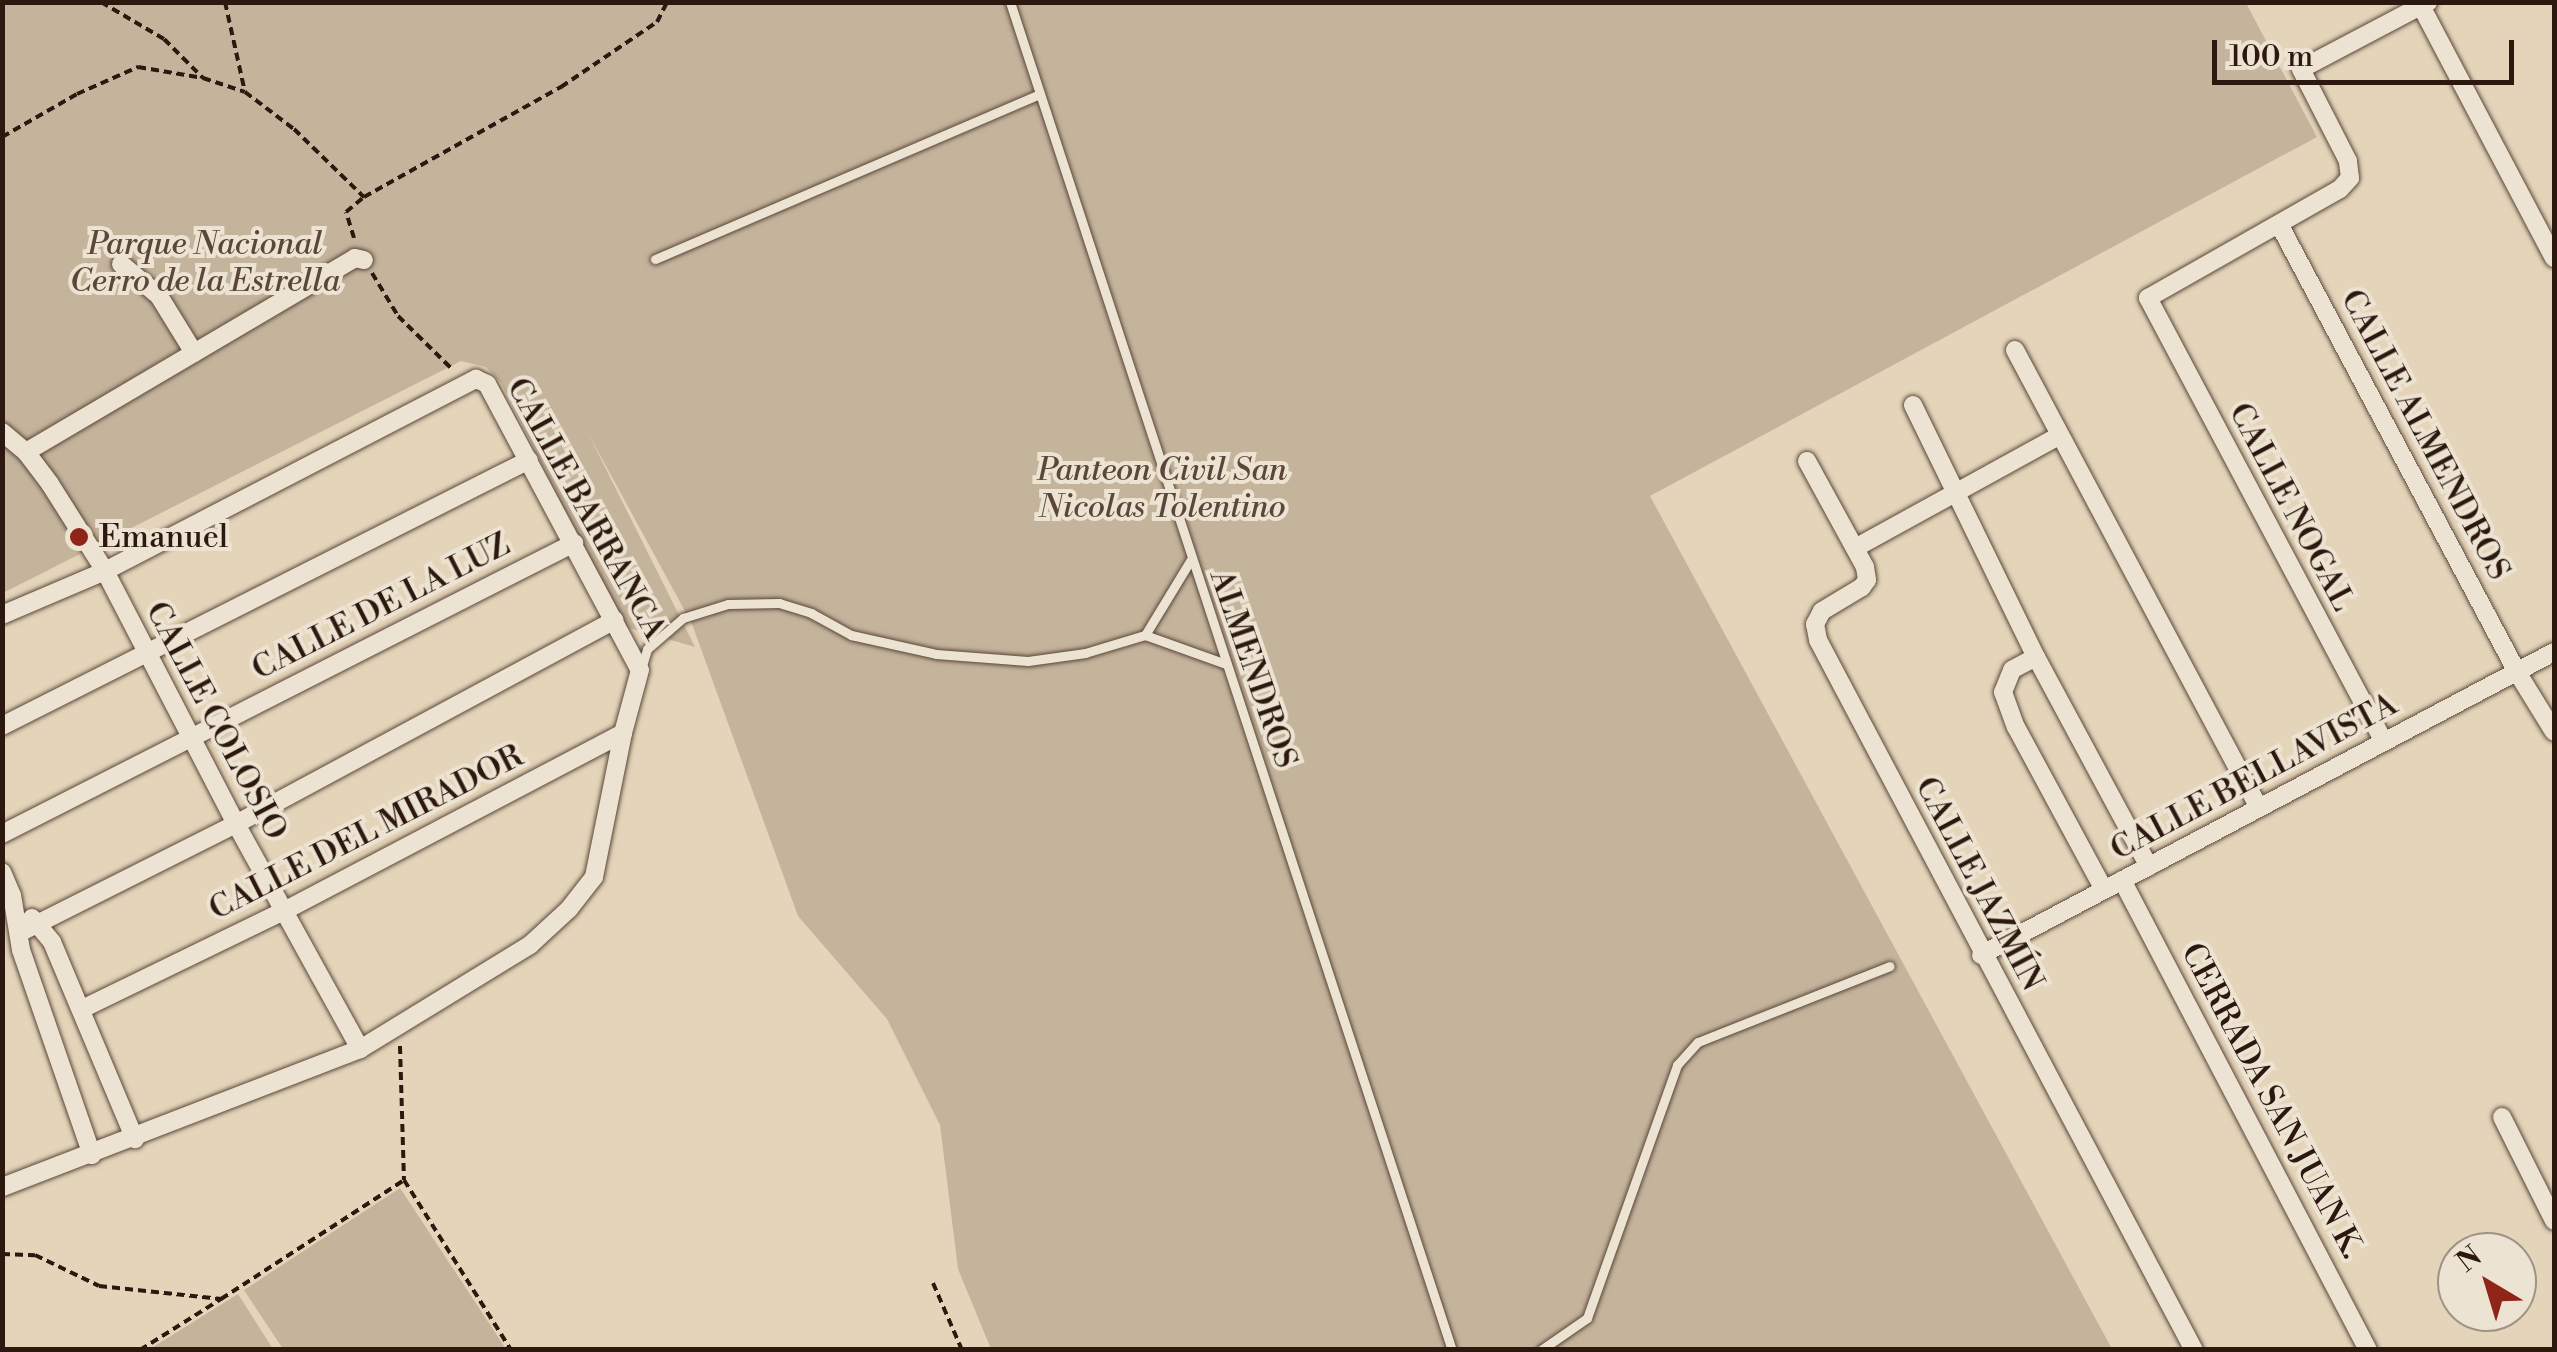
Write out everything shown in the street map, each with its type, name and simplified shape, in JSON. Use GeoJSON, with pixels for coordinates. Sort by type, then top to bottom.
{"type":"FeatureCollection","features":[{"type":"Feature","properties":{"kind":"street"},"geometry":{"type":"LineString","coordinates":[[2280,226],[2340,189],[2350,178],[2348,161],[2301,69],[2425,4],[2554,258]]}},
{"type":"Feature","properties":{"kind":"street","name":"CALLE NOGAL"},"geometry":{"type":"LineString","coordinates":[[2280,226],[2148,298],[2384,742]]}},
{"type":"Feature","properties":{"kind":"street","name":"CALLE ALMENDROS"},"geometry":{"type":"LineString","coordinates":[[2280,226],[2517,672],[2554,732]]}},
{"type":"Feature","properties":{"kind":"street"},"geometry":{"type":"LineString","coordinates":[[26,452],[355,258],[364,260]]}},
{"type":"Feature","properties":{"kind":"street"},"geometry":{"type":"LineString","coordinates":[[120,264],[158,296],[194,353]]}},
{"type":"Feature","properties":{"kind":"street"},"geometry":{"type":"LineString","coordinates":[[2016,350],[2259,808]]}},
{"type":"Feature","properties":{"kind":"street"},"geometry":{"type":"LineString","coordinates":[[2,615],[105,572],[475,380]]}},
{"type":"Feature","properties":{"kind":"street","name":"CALLE BARRANCA"},"geometry":{"type":"LineString","coordinates":[[475,380],[487,384],[640,670]]}},
{"type":"Feature","properties":{"kind":"street"},"geometry":{"type":"LineString","coordinates":[[1913,405],[2036,657],[2149,867]]}},
{"type":"Feature","properties":{"kind":"street","name":"CALLE COLOSIO"},"geometry":{"type":"LineString","coordinates":[[2,432],[26,452],[105,572],[190,738],[360,1049]]}},
{"type":"Feature","properties":{"kind":"street"},"geometry":{"type":"LineString","coordinates":[[1807,462],[1855,548],[2059,436]]}},
{"type":"Feature","properties":{"kind":"street"},"geometry":{"type":"LineString","coordinates":[[2,726],[529,460]]}},
{"type":"Feature","properties":{"kind":"street","name":"CALLE DE LA LUZ"},"geometry":{"type":"LineString","coordinates":[[2,834],[574,543]]}},
{"type":"Feature","properties":{"kind":"street","name":"CALLE JAZMÍN"},"geometry":{"type":"LineString","coordinates":[[1855,548],[1867,580],[1822,611],[1815,624],[1818,640],[2194,1350]]}},
{"type":"Feature","properties":{"kind":"street"},"geometry":{"type":"LineString","coordinates":[[92,1155],[22,950],[29,928],[236,824],[615,620]]}},
{"type":"Feature","properties":{"kind":"street","name":"CALLE BELLAVISTA"},"geometry":{"type":"LineString","coordinates":[[1982,955],[2554,652]]}},
{"type":"Feature","properties":{"kind":"street"},"geometry":{"type":"LineString","coordinates":[[2036,657],[2012,670],[2003,692],[2016,727],[2104,890]]}},
{"type":"Feature","properties":{"kind":"street"},"geometry":{"type":"LineString","coordinates":[[2,1187],[135,1139],[360,1049],[530,944],[569,909],[594,877],[622,733],[640,670]]}},
{"type":"Feature","properties":{"kind":"street","name":"CALLE DEL MIRADOR"},"geometry":{"type":"LineString","coordinates":[[82,1010],[284,911],[622,733]]}},
{"type":"Feature","properties":{"kind":"street"},"geometry":{"type":"LineString","coordinates":[[2,872],[29,928],[52,942],[135,1139]]}},
{"type":"Feature","properties":{"kind":"street","name":"CERRADA SAN JUAN K."},"geometry":{"type":"LineString","coordinates":[[2122,880],[2368,1350]]}},
{"type":"Feature","properties":{"kind":"street"},"geometry":{"type":"LineString","coordinates":[[2502,1117],[2554,1221]]}},
{"type":"Feature","properties":{"kind":"lane","name":"ALMENDROS"},"geometry":{"type":"LineString","coordinates":[[1010,2],[1190,561],[1452,1350]]}},
{"type":"Feature","properties":{"kind":"lane"},"geometry":{"type":"LineString","coordinates":[[655,259],[1038,95]]}},
{"type":"Feature","properties":{"kind":"lane"},"geometry":{"type":"LineString","coordinates":[[1145,636],[1190,561]]}},
{"type":"Feature","properties":{"kind":"lane"},"geometry":{"type":"LineString","coordinates":[[640,670],[647,649],[682,618],[728,604],[779,604],[812,613],[851,635],[936,654],[1028,661],[1085,653],[1145,636],[1226,664]]}},
{"type":"Feature","properties":{"kind":"lane"},"geometry":{"type":"LineString","coordinates":[[1541,1350],[1587,1318],[1677,1065],[1698,1042],[1890,966]]}},
{"type":"Feature","properties":{"kind":"path"},"geometry":{"type":"LineString","coordinates":[[101,2],[164,39],[202,78]]}},
{"type":"Feature","properties":{"kind":"path"},"geometry":{"type":"LineString","coordinates":[[225,2],[245,92]]}},
{"type":"Feature","properties":{"kind":"path"},"geometry":{"type":"LineString","coordinates":[[475,380],[460,376],[398,316],[364,260],[346,212],[364,197],[561,88],[657,22],[667,2]]}},
{"type":"Feature","properties":{"kind":"path"},"geometry":{"type":"LineString","coordinates":[[2,137],[76,94],[138,67],[202,78],[245,92],[294,128],[364,197]]}},
{"type":"Feature","properties":{"kind":"path"},"geometry":{"type":"LineString","coordinates":[[399,1026],[404,1180],[512,1350]]}},
{"type":"Feature","properties":{"kind":"path"},"geometry":{"type":"LineString","coordinates":[[140,1350],[404,1180]]}},
{"type":"Feature","properties":{"kind":"path"},"geometry":{"type":"LineString","coordinates":[[2,1254],[35,1256],[99,1286],[220,1299]]}},
{"type":"Feature","properties":{"kind":"path"},"geometry":{"type":"LineString","coordinates":[[933,1284],[962,1350]]}},
{"type":"Feature","properties":{"kind":"green space","name":"Panteon Civil San Nicolas Tolentino"},"geometry":{"type":"Polygon","coordinates":[[[3,3],[2246,3],[2317,137],[1650,496],[2112,1349],[991,1349],[958,1269],[940,1125],[887,1019],[798,916],[692,624],[588,433],[695,647],[623,626],[501,383],[486,367],[461,361],[3,593],[3,3]]]}},
{"type":"Feature","properties":{"kind":"green space"},"geometry":{"type":"Polygon","coordinates":[[[400,1188],[506,1349],[283,1349],[244,1290],[400,1188]]]}},
{"type":"Feature","properties":{"kind":"green space"},"geometry":{"type":"Polygon","coordinates":[[[238,1294],[273,1349],[150,1349],[238,1294]]]}},
{"type":"Feature","properties":{"kind":"place","name":"Emanuel"},"geometry":{"type":"Point","coordinates":[79,537]}},
{"type":"Feature","properties":{"kind":"park label","name":"Parque Nacional Cerro de la Estrella"},"geometry":{"type":"Point","coordinates":[205,264]}}]}
